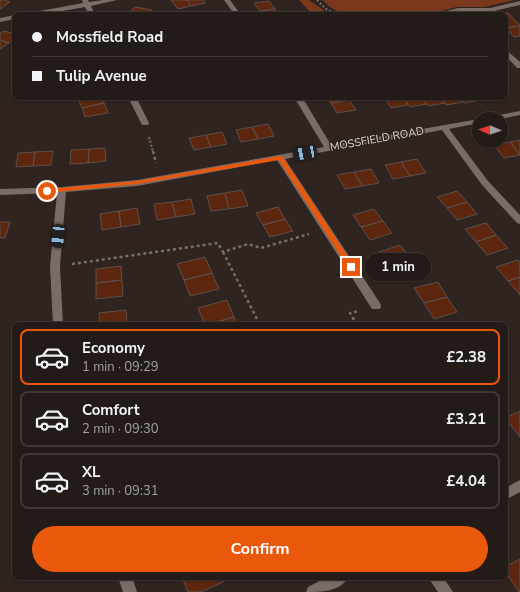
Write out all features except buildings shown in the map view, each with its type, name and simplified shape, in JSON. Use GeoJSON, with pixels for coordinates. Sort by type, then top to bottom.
{"type":"FeatureCollection","features":[{"type":"Feature","properties":{"kind":"street"},"geometry":{"type":"LineString","coordinates":[[42,12],[86,2],[114,0]]}},
{"type":"Feature","properties":{"kind":"street"},"geometry":{"type":"LineString","coordinates":[[227,0],[236,12]]}},
{"type":"Feature","properties":{"kind":"street"},"geometry":{"type":"LineString","coordinates":[[86,2],[91,12]]}},
{"type":"Feature","properties":{"kind":"street"},"geometry":{"type":"LineString","coordinates":[[475,12],[520,3]]}},
{"type":"Feature","properties":{"kind":"street"},"geometry":{"type":"LineString","coordinates":[[448,12],[458,10],[465,12]]}},
{"type":"Feature","properties":{"kind":"street"},"geometry":{"type":"LineString","coordinates":[[0,20],[12,18]]}},
{"type":"Feature","properties":{"kind":"street"},"geometry":{"type":"LineString","coordinates":[[508,54],[520,66]]}},
{"type":"Feature","properties":{"kind":"street"},"geometry":{"type":"LineString","coordinates":[[134,100],[145,123]]}},
{"type":"Feature","properties":{"kind":"street"},"geometry":{"type":"LineString","coordinates":[[300,100],[329,148]]}},
{"type":"Feature","properties":{"kind":"street"},"geometry":{"type":"LineString","coordinates":[[508,115],[520,113]]}},
{"type":"Feature","properties":{"kind":"street","name":"MOSSFIELD ROAD"},"geometry":{"type":"LineString","coordinates":[[0,192],[62,190],[161,179],[472,122]]}},
{"type":"Feature","properties":{"kind":"street"},"geometry":{"type":"LineString","coordinates":[[444,128],[485,183],[520,221]]}},
{"type":"Feature","properties":{"kind":"street"},"geometry":{"type":"LineString","coordinates":[[280,158],[376,306]]}},
{"type":"Feature","properties":{"kind":"street"},"geometry":{"type":"LineString","coordinates":[[58,322],[55,266],[62,190]]}},
{"type":"Feature","properties":{"kind":"street"},"geometry":{"type":"LineString","coordinates":[[508,492],[520,486]]}},
{"type":"Feature","properties":{"kind":"street"},"geometry":{"type":"LineString","coordinates":[[125,580],[130,592]]}},
{"type":"Feature","properties":{"kind":"street"},"geometry":{"type":"LineString","coordinates":[[313,592],[335,580]]}},
{"type":"Feature","properties":{"kind":"street"},"geometry":{"type":"LineString","coordinates":[[438,580],[446,592]]}},
{"type":"Feature","properties":{"kind":"path"},"geometry":{"type":"LineString","coordinates":[[317,0],[332,12]]}},
{"type":"Feature","properties":{"kind":"path"},"geometry":{"type":"LineString","coordinates":[[145,123],[161,179]]}},
{"type":"Feature","properties":{"kind":"path"},"geometry":{"type":"LineString","coordinates":[[223,252],[248,244],[261,248],[327,229]]}},
{"type":"Feature","properties":{"kind":"path"},"geometry":{"type":"LineString","coordinates":[[55,266],[218,243],[258,322]]}},
{"type":"Feature","properties":{"kind":"shaded area"},"geometry":{"type":"Polygon","coordinates":[[[299,0],[309,0],[327,12],[310,12],[299,0]]]}},
{"type":"Feature","properties":{"kind":"shaded area"},"geometry":{"type":"Polygon","coordinates":[[[323,0],[514,0],[485,7],[457,7],[437,12],[339,12],[330,7],[323,0]]]}},
{"type":"Feature","properties":{"kind":"route"},"geometry":{"type":"LineString","coordinates":[[47,191],[137,183],[280,158],[351,267]]}}]}
